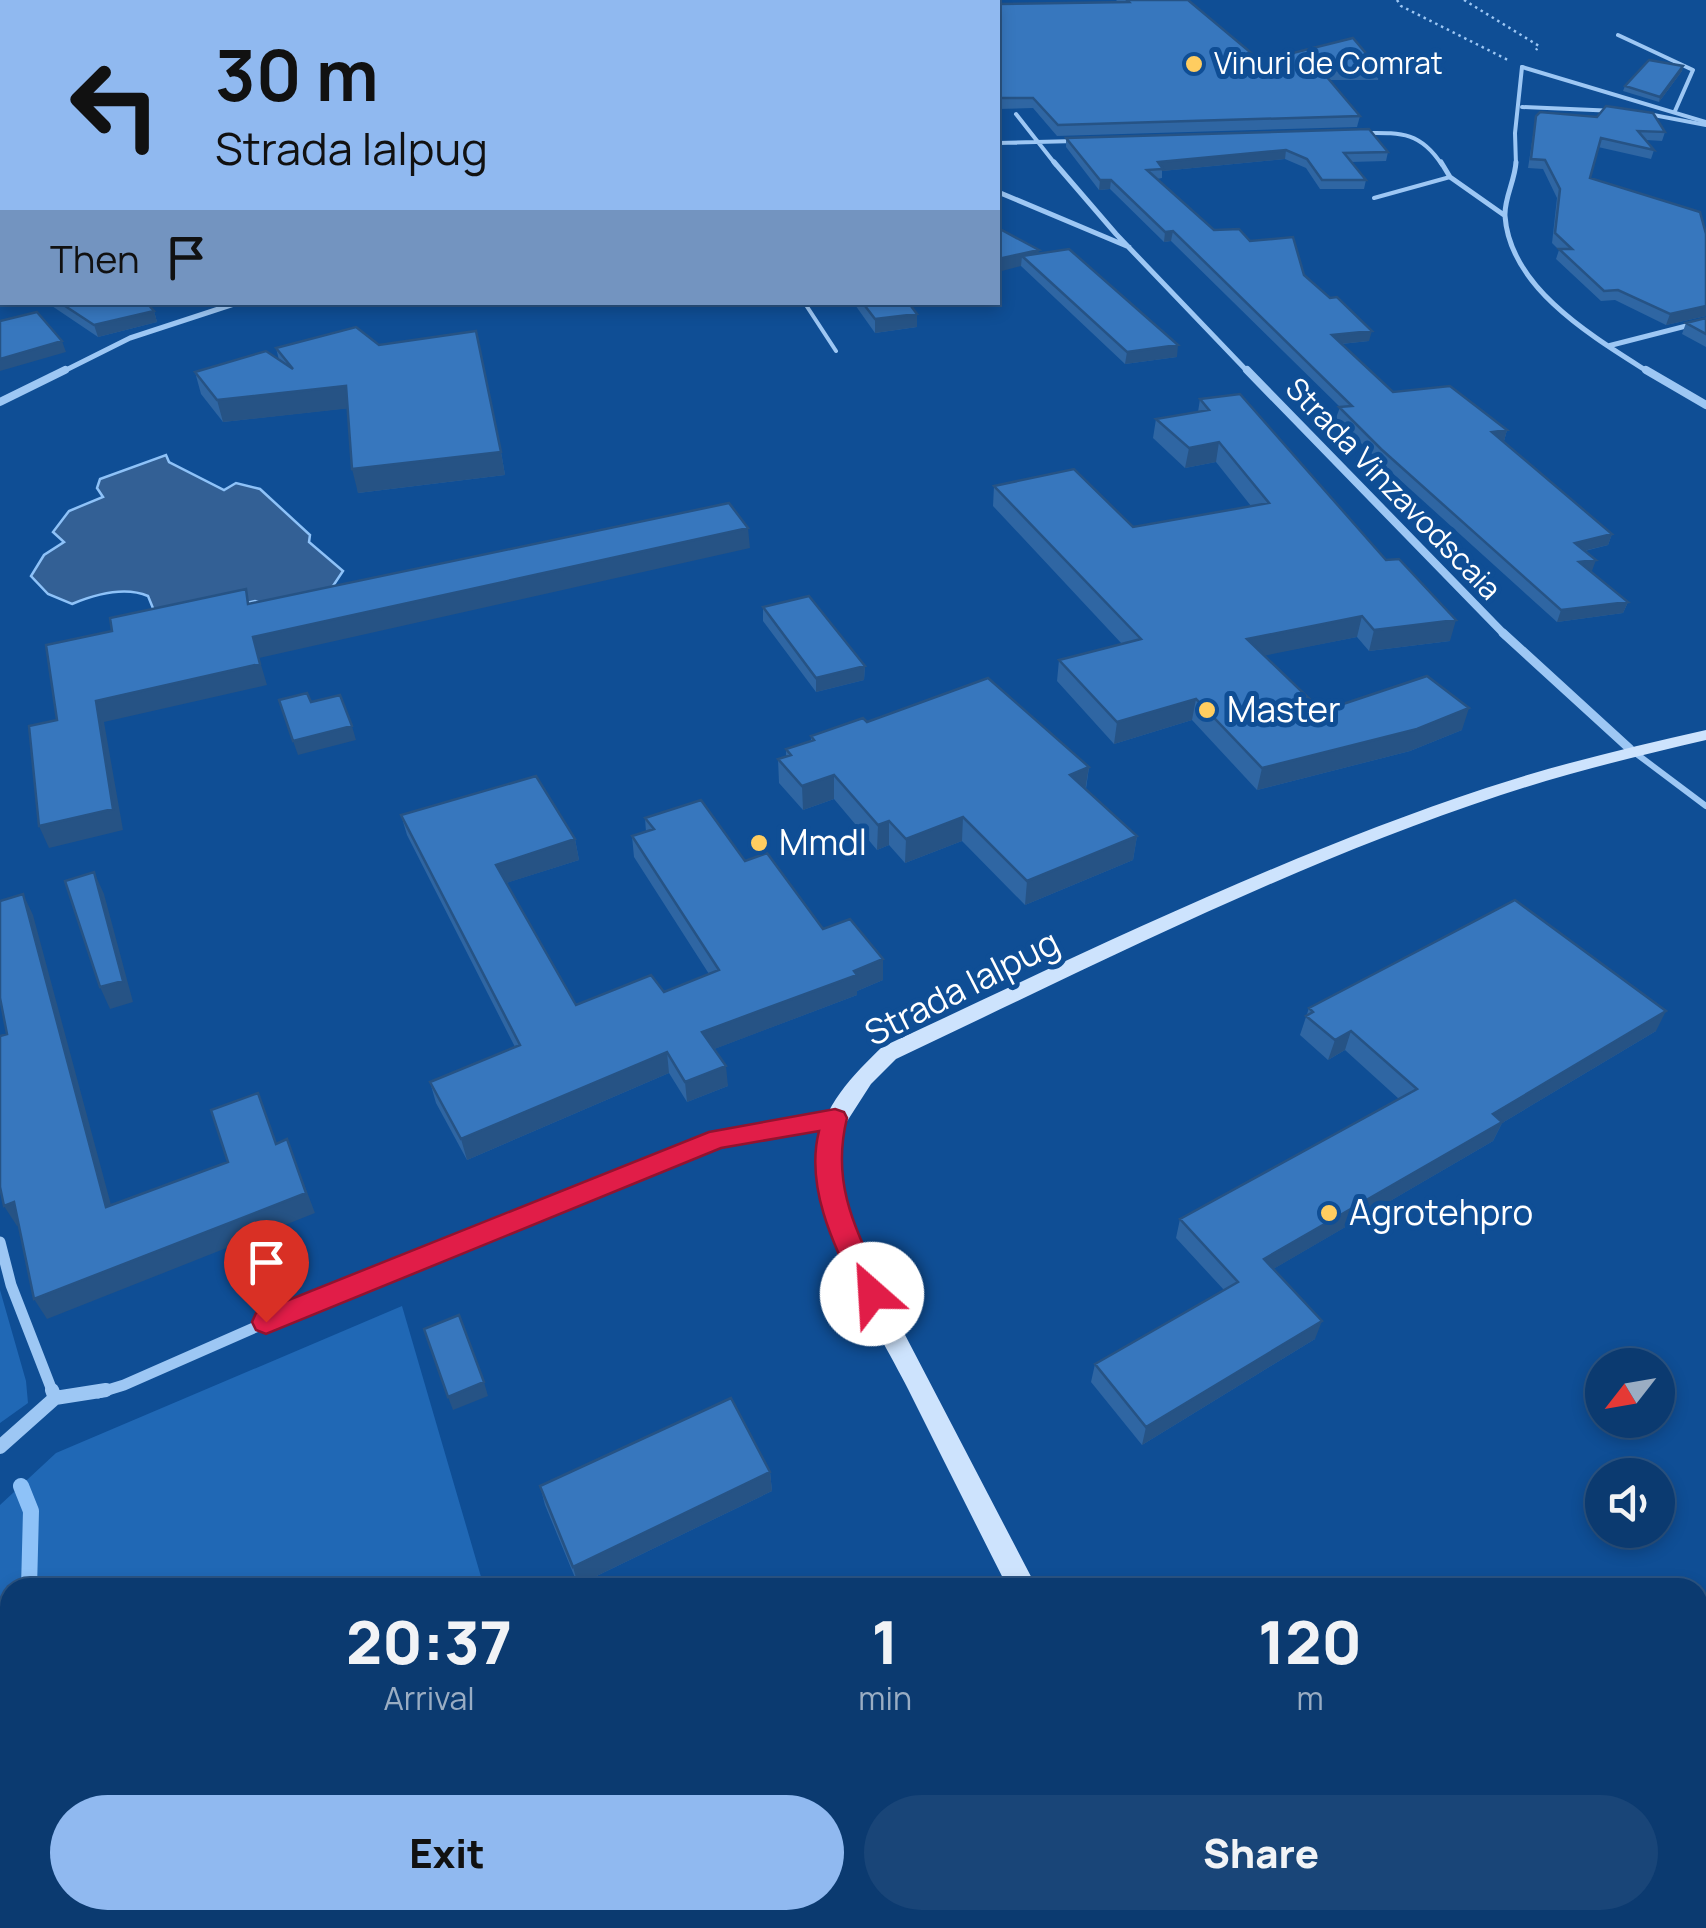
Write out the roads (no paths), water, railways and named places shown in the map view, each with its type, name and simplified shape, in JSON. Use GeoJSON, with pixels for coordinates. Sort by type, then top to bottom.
{"type":"FeatureCollection","features":[{"type":"Feature","properties":{"kind":"street"},"geometry":{"type":"LineString","coordinates":[[1618,36],[1693,70],[1675,111]]}},
{"type":"Feature","properties":{"kind":"street"},"geometry":{"type":"LineString","coordinates":[[1522,67],[1522,108],[1515,130],[1512,190],[1504,215],[1514,251],[1527,274],[1608,346],[1706,405]]}},
{"type":"Feature","properties":{"kind":"street"},"geometry":{"type":"LineString","coordinates":[[1522,108],[1622,111]]}},
{"type":"Feature","properties":{"kind":"street"},"geometry":{"type":"LineString","coordinates":[[1637,112],[1706,123]]}},
{"type":"Feature","properties":{"kind":"street","name":"Strada Vinzavodscaia"},"geometry":{"type":"LineString","coordinates":[[1016,114],[1134,249],[1471,604],[1550,683],[1630,750]]}},
{"type":"Feature","properties":{"kind":"street"},"geometry":{"type":"LineString","coordinates":[[1352,133],[1410,135],[1430,146],[1450,178],[1504,215]]}},
{"type":"Feature","properties":{"kind":"street"},"geometry":{"type":"LineString","coordinates":[[1000,143],[1076,141]]}},
{"type":"Feature","properties":{"kind":"street","name":"Strada Vinzavodscaia"},"geometry":{"type":"LineString","coordinates":[[1000,193],[1134,249]]}},
{"type":"Feature","properties":{"kind":"street"},"geometry":{"type":"LineString","coordinates":[[0,402],[130,338],[231,305]]}},
{"type":"Feature","properties":{"kind":"street"},"geometry":{"type":"LineString","coordinates":[[1608,346],[1706,321]]}},
{"type":"Feature","properties":{"kind":"street","name":"Strada Ialpug"},"geometry":{"type":"LineString","coordinates":[[835,1118],[855,1083],[889,1054],[1331,852],[1471,798],[1630,750],[1706,734]]}},
{"type":"Feature","properties":{"kind":"street"},"geometry":{"type":"LineString","coordinates":[[0,1447],[56,1398],[90,1395],[124,1385],[390,1268],[718,1139],[835,1118],[827,1150],[833,1207],[855,1262],[1018,1578]]}},
{"type":"Feature","properties":{"kind":"street"},"geometry":{"type":"LineString","coordinates":[[0,1242],[11,1285],[56,1398]]}},
{"type":"Feature","properties":{"kind":"lane"},"geometry":{"type":"LineString","coordinates":[[1522,67],[1706,123]]}},
{"type":"Feature","properties":{"kind":"lane"},"geometry":{"type":"LineString","coordinates":[[1374,198],[1450,178]]}},
{"type":"Feature","properties":{"kind":"lane"},"geometry":{"type":"LineString","coordinates":[[806,305],[836,351]]}},
{"type":"Feature","properties":{"kind":"lane"},"geometry":{"type":"LineString","coordinates":[[1630,750],[1706,806]]}},
{"type":"Feature","properties":{"kind":"waterway"},"geometry":{"type":"LineString","coordinates":[[21,1486],[31,1511],[29,1578]]}},
{"type":"Feature","properties":{"kind":"place","name":"Vinuri de Comrat"},"geometry":{"type":"Point","coordinates":[1194,64]}},
{"type":"Feature","properties":{"kind":"place","name":"Master"},"geometry":{"type":"Point","coordinates":[1207,710]}},
{"type":"Feature","properties":{"kind":"place","name":"Mmdl"},"geometry":{"type":"Point","coordinates":[759,843]}},
{"type":"Feature","properties":{"kind":"place","name":"Agrotehpro"},"geometry":{"type":"Point","coordinates":[1329,1213]}}]}
